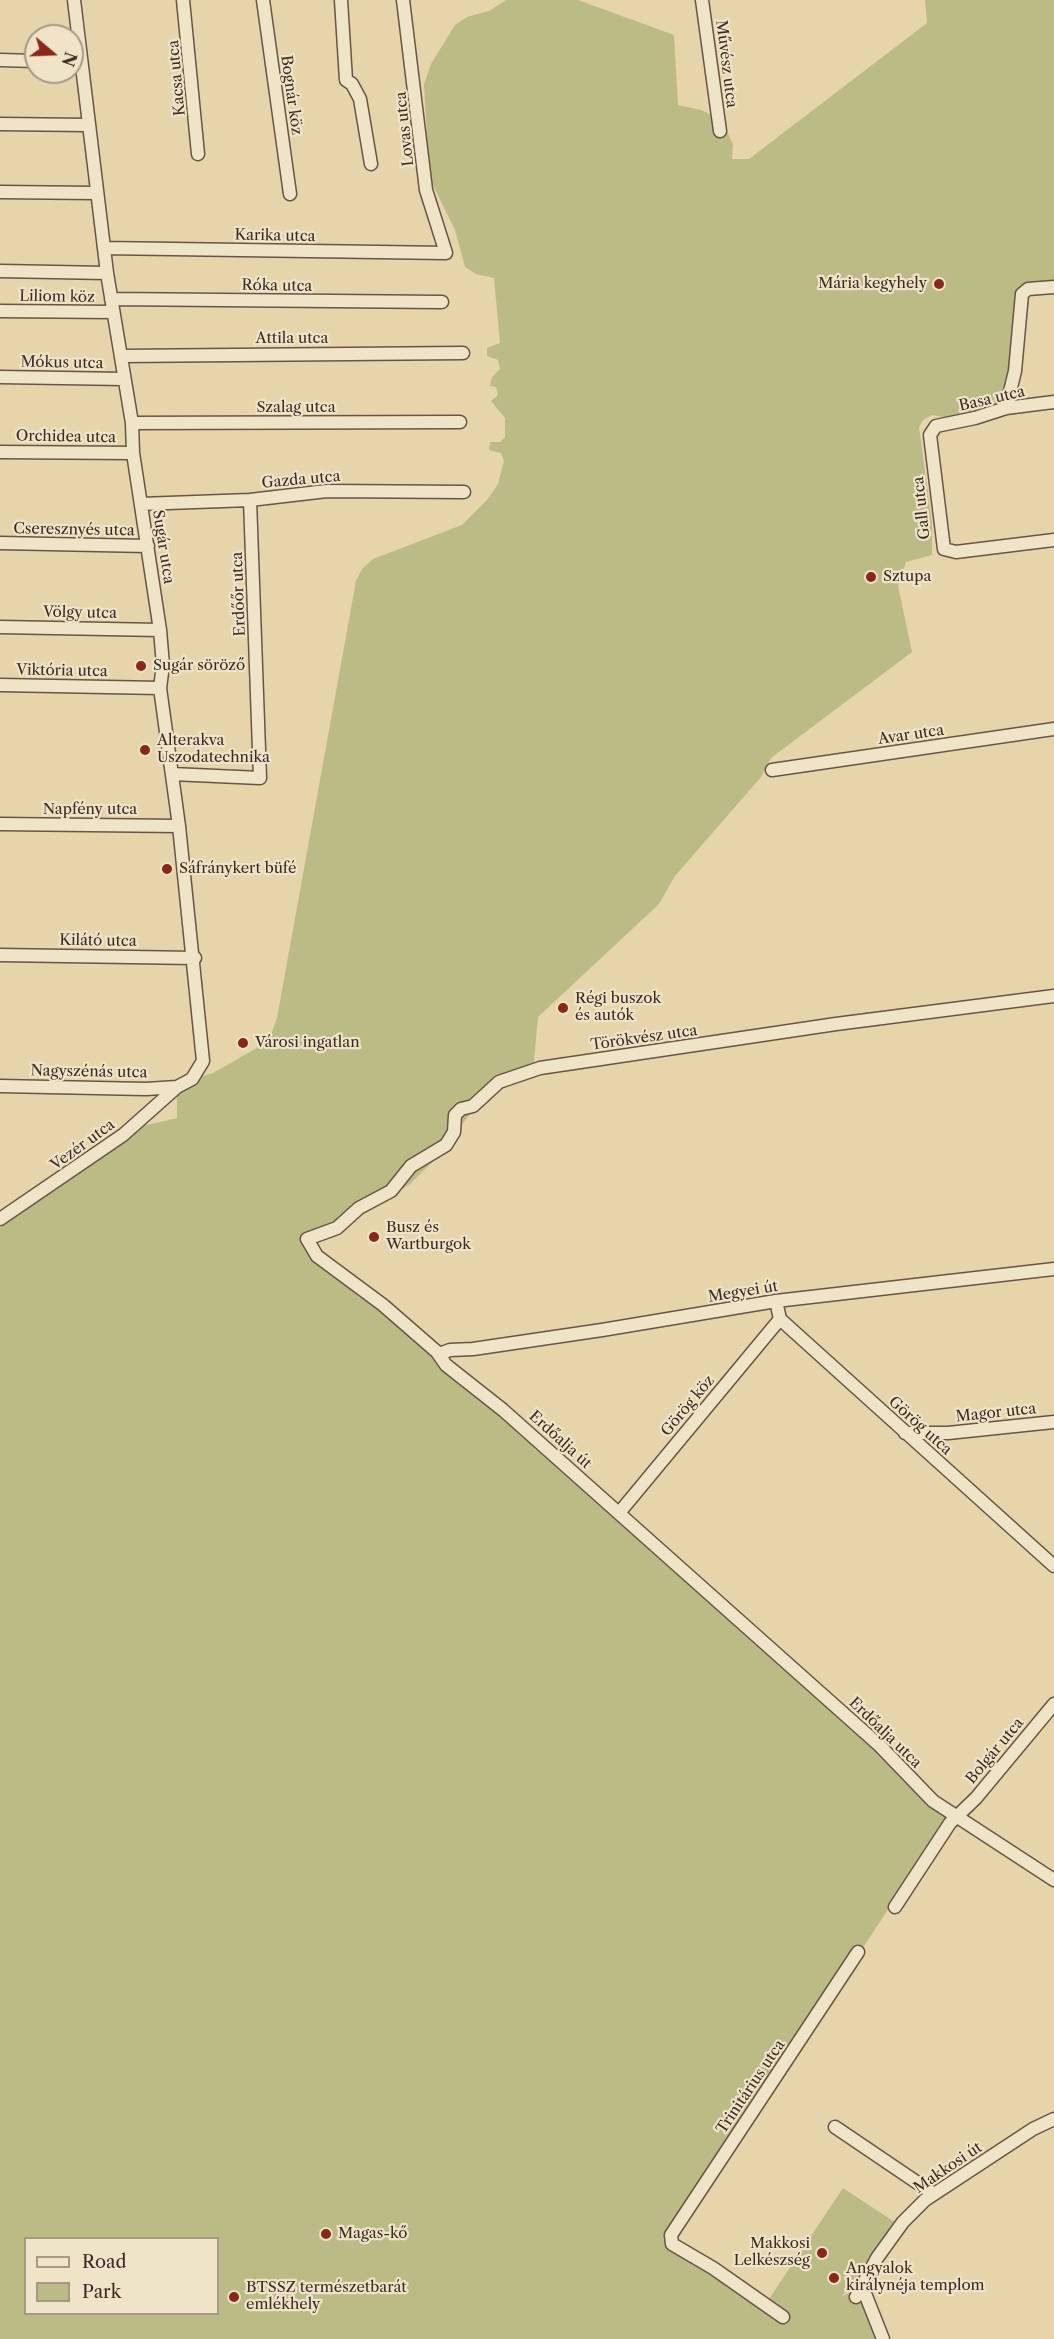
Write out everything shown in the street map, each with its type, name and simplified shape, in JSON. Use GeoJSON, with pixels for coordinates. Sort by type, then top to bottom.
{"type":"FeatureCollection","features":[{"type":"Feature","properties":{"kind":"street","name":"Sugár utca"},"geometry":{"type":"LineString","coordinates":[[74,0],[75,24]]}},
{"type":"Feature","properties":{"kind":"street","name":"Kacsa utca"},"geometry":{"type":"LineString","coordinates":[[183,0],[198,154]]}},
{"type":"Feature","properties":{"kind":"street","name":"Bognár köz"},"geometry":{"type":"LineString","coordinates":[[263,0],[290,194]]}},
{"type":"Feature","properties":{"kind":"street"},"geometry":{"type":"LineString","coordinates":[[341,0],[346,80],[352,84],[360,99],[371,164]]}},
{"type":"Feature","properties":{"kind":"street","name":"Lovas utca"},"geometry":{"type":"LineString","coordinates":[[403,0],[426,190],[446,253]]}},
{"type":"Feature","properties":{"kind":"street","name":"Művész utca"},"geometry":{"type":"LineString","coordinates":[[702,0],[720,131]]}},
{"type":"Feature","properties":{"kind":"street"},"geometry":{"type":"LineString","coordinates":[[0,60],[24,61]]}},
{"type":"Feature","properties":{"kind":"street","name":"Sugár utca"},"geometry":{"type":"LineString","coordinates":[[80,84],[107,273],[132,423],[133,453],[160,630],[163,665],[160,688],[195,958],[203,1061],[192,1079],[177,1087]]}},
{"type":"Feature","properties":{"kind":"street"},"geometry":{"type":"LineString","coordinates":[[0,124],[87,125]]}},
{"type":"Feature","properties":{"kind":"street"},"geometry":{"type":"LineString","coordinates":[[0,192],[96,193]]}},
{"type":"Feature","properties":{"kind":"street","name":"Karika utca"},"geometry":{"type":"LineString","coordinates":[[104,248],[446,253]]}},
{"type":"Feature","properties":{"kind":"street"},"geometry":{"type":"LineString","coordinates":[[0,271],[107,273]]}},
{"type":"Feature","properties":{"kind":"street"},"geometry":{"type":"LineString","coordinates":[[1006,408],[1015,371],[1022,294],[1028,289],[1054,287]]}},
{"type":"Feature","properties":{"kind":"street","name":"Róka utca"},"geometry":{"type":"LineString","coordinates":[[111,299],[442,302]]}},
{"type":"Feature","properties":{"kind":"street","name":"Liliom köz"},"geometry":{"type":"LineString","coordinates":[[0,311],[113,312]]}},
{"type":"Feature","properties":{"kind":"street","name":"Attila utca"},"geometry":{"type":"LineString","coordinates":[[121,356],[463,353]]}},
{"type":"Feature","properties":{"kind":"street","name":"Mókus utca"},"geometry":{"type":"LineString","coordinates":[[0,377],[124,379]]}},
{"type":"Feature","properties":{"kind":"street","name":"Basa utca"},"geometry":{"type":"LineString","coordinates":[[937,426],[975,418],[1006,408],[1054,402]]}},
{"type":"Feature","properties":{"kind":"street","name":"Szalag utca"},"geometry":{"type":"LineString","coordinates":[[132,423],[460,422]]}},
{"type":"Feature","properties":{"kind":"street","name":"Gall utca"},"geometry":{"type":"LineString","coordinates":[[937,426],[931,431],[930,440],[944,549],[956,552],[1054,540]]}},
{"type":"Feature","properties":{"kind":"street","name":"Orchidea utca"},"geometry":{"type":"LineString","coordinates":[[0,452],[133,453]]}},
{"type":"Feature","properties":{"kind":"street","name":"Gazda utca"},"geometry":{"type":"LineString","coordinates":[[141,504],[250,500],[327,491],[464,492]]}},
{"type":"Feature","properties":{"kind":"street","name":"Erdőőr utca"},"geometry":{"type":"LineString","coordinates":[[172,774],[260,778],[250,500]]}},
{"type":"Feature","properties":{"kind":"street","name":"Cseresznyés utca"},"geometry":{"type":"LineString","coordinates":[[0,543],[148,546]]}},
{"type":"Feature","properties":{"kind":"street","name":"Völgy utca"},"geometry":{"type":"LineString","coordinates":[[0,627],[160,630]]}},
{"type":"Feature","properties":{"kind":"street","name":"Viktória utca"},"geometry":{"type":"LineString","coordinates":[[0,685],[160,688]]}},
{"type":"Feature","properties":{"kind":"street","name":"Avar utca"},"geometry":{"type":"LineString","coordinates":[[772,770],[1054,729]]}},
{"type":"Feature","properties":{"kind":"street","name":"Napfény utca"},"geometry":{"type":"LineString","coordinates":[[0,824],[179,826]]}},
{"type":"Feature","properties":{"kind":"street","name":"Kilátó utca"},"geometry":{"type":"LineString","coordinates":[[0,955],[195,958]]}},
{"type":"Feature","properties":{"kind":"street","name":"Törökvész utca"},"geometry":{"type":"LineString","coordinates":[[307,1239],[337,1228],[359,1208],[391,1191],[411,1166],[446,1145],[454,1132],[455,1115],[461,1109],[472,1107],[499,1082],[540,1068],[836,1024],[1054,996]]}},
{"type":"Feature","properties":{"kind":"street","name":"Nagyszénás utca"},"geometry":{"type":"LineString","coordinates":[[0,1086],[146,1089],[177,1087]]}},
{"type":"Feature","properties":{"kind":"street","name":"Vezér utca"},"geometry":{"type":"LineString","coordinates":[[0,1219],[123,1135],[177,1087]]}},
{"type":"Feature","properties":{"kind":"street"},"geometry":{"type":"LineString","coordinates":[[0,1210],[13,1210]]}},
{"type":"Feature","properties":{"kind":"street","name":"Erdőalja út"},"geometry":{"type":"LineString","coordinates":[[307,1239],[317,1256],[383,1305],[439,1354],[446,1365],[503,1410],[792,1668]]}},
{"type":"Feature","properties":{"kind":"street","name":"Megyei út"},"geometry":{"type":"LineString","coordinates":[[439,1354],[450,1350],[473,1349],[602,1330],[776,1301],[1054,1269]]}},
{"type":"Feature","properties":{"kind":"street"},"geometry":{"type":"LineString","coordinates":[[776,1301],[780,1319]]}},
{"type":"Feature","properties":{"kind":"street","name":"Görög utca"},"geometry":{"type":"LineString","coordinates":[[780,1319],[1054,1566]]}},
{"type":"Feature","properties":{"kind":"street","name":"Görög köz"},"geometry":{"type":"LineString","coordinates":[[619,1513],[780,1319]]}},
{"type":"Feature","properties":{"kind":"street","name":"Magor utca"},"geometry":{"type":"LineString","coordinates":[[905,1433],[948,1433],[1054,1422]]}},
{"type":"Feature","properties":{"kind":"street","name":"Erdőalja utca"},"geometry":{"type":"LineString","coordinates":[[792,1668],[880,1746],[933,1801],[1054,1880]]}},
{"type":"Feature","properties":{"kind":"street","name":"Bolgár utca"},"geometry":{"type":"LineString","coordinates":[[958,1816],[976,1798],[1054,1704]]}},
{"type":"Feature","properties":{"kind":"street"},"geometry":{"type":"LineString","coordinates":[[895,1907],[946,1828],[958,1816]]}},
{"type":"Feature","properties":{"kind":"street","name":"Trinitárius utca"},"geometry":{"type":"LineString","coordinates":[[783,2316],[713,2268],[672,2244],[670,2238],[858,1952]]}},
{"type":"Feature","properties":{"kind":"street","name":"Makkosi út"},"geometry":{"type":"LineString","coordinates":[[883,2339],[866,2296],[858,2294],[877,2258],[898,2229],[934,2194],[1033,2129],[1054,2119]]}},
{"type":"Feature","properties":{"kind":"street"},"geometry":{"type":"LineString","coordinates":[[835,2127],[934,2194]]}},
{"type":"Feature","properties":{"kind":"green space"},"geometry":{"type":"Polygon","coordinates":[[[506,0],[578,0],[674,35],[678,105],[701,110],[722,120],[733,145],[732,159],[749,159],[927,23],[925,0],[1054,0],[1054,284],[1028,286],[1003,404],[949,418],[932,415],[923,420],[919,427],[932,523],[932,555],[906,562],[898,586],[912,652],[771,758],[761,777],[675,876],[659,904],[538,1017],[533,1072],[483,1096],[441,1153],[410,1184],[364,1214],[307,1239],[336,1269],[951,1814],[673,2236],[767,2302],[843,2188],[896,2223],[862,2273],[841,2297],[858,2288],[881,2339],[0,2339],[0,1228],[139,1127],[177,1118],[177,1087],[192,1079],[213,1073],[269,1041],[277,1018],[356,581],[362,569],[373,559],[462,525],[488,499],[498,484],[504,461],[501,453],[489,450],[490,442],[500,442],[505,437],[505,418],[491,401],[498,395],[496,387],[490,386],[492,377],[500,369],[498,360],[487,356],[487,348],[500,343],[494,278],[476,274],[465,267],[455,230],[429,177],[424,84],[431,64],[455,25],[467,17],[489,11],[506,0]]]}},
{"type":"Feature","properties":{"kind":"place","name":"Mária kegyhely"},"geometry":{"type":"Point","coordinates":[939,284]}},
{"type":"Feature","properties":{"kind":"place","name":"Sztupa"},"geometry":{"type":"Point","coordinates":[871,577]}},
{"type":"Feature","properties":{"kind":"place","name":"Sugár söröző"},"geometry":{"type":"Point","coordinates":[141,666]}},
{"type":"Feature","properties":{"kind":"place","name":"Alterakva Uszodatechnika"},"geometry":{"type":"Point","coordinates":[145,750]}},
{"type":"Feature","properties":{"kind":"place","name":"Sáfránykert büfé"},"geometry":{"type":"Point","coordinates":[167,869]}},
{"type":"Feature","properties":{"kind":"place","name":"Régi buszok és autók"},"geometry":{"type":"Point","coordinates":[563,1008]}},
{"type":"Feature","properties":{"kind":"place","name":"Városi ingatlan"},"geometry":{"type":"Point","coordinates":[243,1043]}},
{"type":"Feature","properties":{"kind":"place","name":"Busz és Wartburgok"},"geometry":{"type":"Point","coordinates":[374,1237]}},
{"type":"Feature","properties":{"kind":"place","name":"Magas-kő"},"geometry":{"type":"Point","coordinates":[326,2234]}},
{"type":"Feature","properties":{"kind":"place","name":"Makkosi Lelkészség"},"geometry":{"type":"Point","coordinates":[822,2253]}},
{"type":"Feature","properties":{"kind":"place","name":"Angyalok királynéja templom"},"geometry":{"type":"Point","coordinates":[834,2278]}},
{"type":"Feature","properties":{"kind":"place","name":"BTSSZ természetbarát emlékhely"},"geometry":{"type":"Point","coordinates":[234,2297]}}]}
